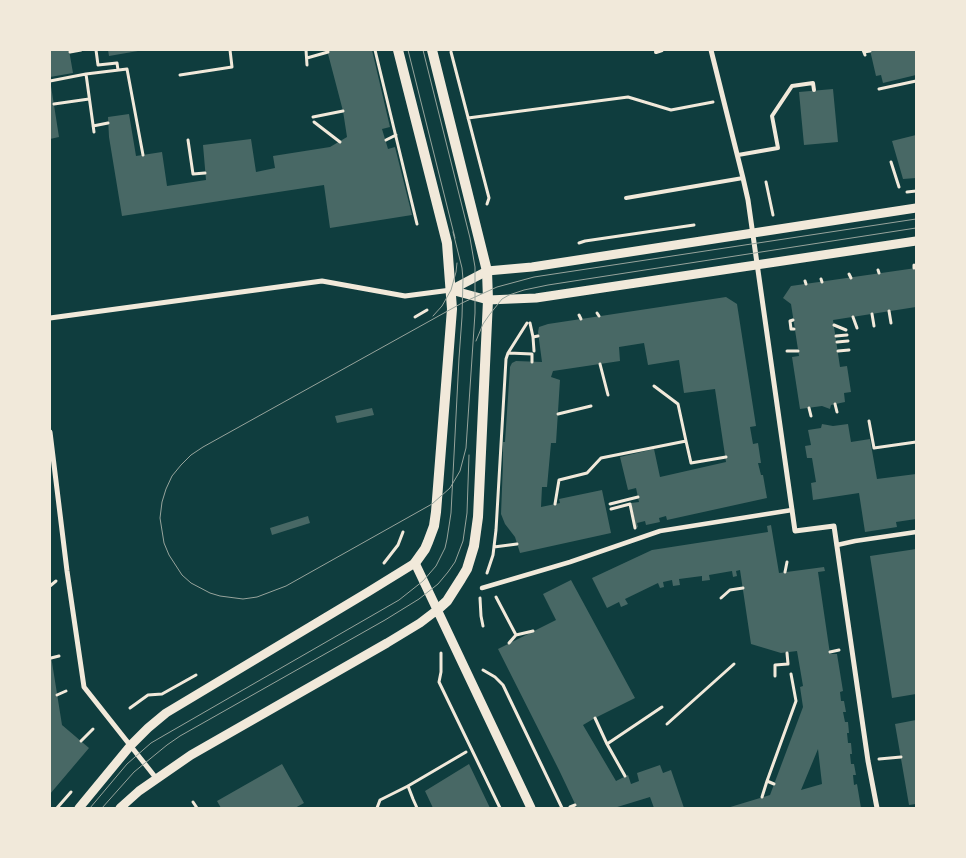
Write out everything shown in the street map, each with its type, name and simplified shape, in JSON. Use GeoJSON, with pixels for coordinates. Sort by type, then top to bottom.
{"type":"FeatureCollection","features":[{"type":"Feature","properties":{"kind":"main road"},"geometry":{"type":"LineString","coordinates":[[398,50],[447,243],[452,318],[434,526],[425,549],[415,563]]}},
{"type":"Feature","properties":{"kind":"main road"},"geometry":{"type":"LineString","coordinates":[[432,50],[487,271],[488,300],[478,517],[474,546],[462,579],[447,601],[437,610]]}},
{"type":"Feature","properties":{"kind":"street"},"geometry":{"type":"LineString","coordinates":[[711,50],[743,178],[795,531],[834,526],[868,761],[877,808]]}},
{"type":"Feature","properties":{"kind":"street"},"geometry":{"type":"LineString","coordinates":[[50,318],[322,281],[405,296],[451,290],[487,271],[532,267],[916,208]]}},
{"type":"Feature","properties":{"kind":"street"},"geometry":{"type":"LineString","coordinates":[[451,290],[488,300],[536,298],[916,241]]}},
{"type":"Feature","properties":{"kind":"street"},"geometry":{"type":"LineString","coordinates":[[50,432],[67,571],[84,687],[156,778]]}},
{"type":"Feature","properties":{"kind":"street"},"geometry":{"type":"LineString","coordinates":[[482,588],[570,562],[660,530],[792,510]]}},
{"type":"Feature","properties":{"kind":"street"},"geometry":{"type":"LineString","coordinates":[[836,546],[855,541],[916,532]]}},
{"type":"Feature","properties":{"kind":"street"},"geometry":{"type":"LineString","coordinates":[[79,808],[131,745],[166,712],[415,563],[532,808]]}},
{"type":"Feature","properties":{"kind":"street"},"geometry":{"type":"LineString","coordinates":[[120,808],[156,778],[191,755],[396,638],[437,610]]}},
{"type":"Feature","properties":{"kind":"lane"},"geometry":{"type":"LineString","coordinates":[[656,52],[662,50]]}},
{"type":"Feature","properties":{"kind":"lane"},"geometry":{"type":"LineString","coordinates":[[738,155],[778,148],[772,116],[792,86],[813,84],[814,90]]}},
{"type":"Feature","properties":{"kind":"lane"},"geometry":{"type":"LineString","coordinates":[[626,198],[743,178]]}},
{"type":"Feature","properties":{"kind":"path"},"geometry":{"type":"LineString","coordinates":[[70,52],[81,50]]}},
{"type":"Feature","properties":{"kind":"path"},"geometry":{"type":"LineString","coordinates":[[96,50],[98,65],[117,63],[118,70]]}},
{"type":"Feature","properties":{"kind":"path"},"geometry":{"type":"LineString","coordinates":[[180,75],[232,67],[230,50]]}},
{"type":"Feature","properties":{"kind":"path"},"geometry":{"type":"LineString","coordinates":[[306,50],[308,65]]}},
{"type":"Feature","properties":{"kind":"path"},"geometry":{"type":"LineString","coordinates":[[375,50],[416,224]]}},
{"type":"Feature","properties":{"kind":"path"},"geometry":{"type":"LineString","coordinates":[[864,52],[870,51]]}},
{"type":"Feature","properties":{"kind":"path"},"geometry":{"type":"LineString","coordinates":[[307,58],[328,52]]}},
{"type":"Feature","properties":{"kind":"path"},"geometry":{"type":"LineString","coordinates":[[50,81],[127,69],[142,155]]}},
{"type":"Feature","properties":{"kind":"path"},"geometry":{"type":"LineString","coordinates":[[86,74],[94,132]]}},
{"type":"Feature","properties":{"kind":"path"},"geometry":{"type":"LineString","coordinates":[[880,89],[916,81]]}},
{"type":"Feature","properties":{"kind":"path"},"geometry":{"type":"LineString","coordinates":[[468,118],[628,97],[670,110],[714,102],[723,98]]}},
{"type":"Feature","properties":{"kind":"path"},"geometry":{"type":"LineString","coordinates":[[54,104],[89,99]]}},
{"type":"Feature","properties":{"kind":"path"},"geometry":{"type":"LineString","coordinates":[[313,117],[343,111]]}},
{"type":"Feature","properties":{"kind":"path"},"geometry":{"type":"LineString","coordinates":[[314,122],[340,142]]}},
{"type":"Feature","properties":{"kind":"path"},"geometry":{"type":"LineString","coordinates":[[93,126],[108,123]]}},
{"type":"Feature","properties":{"kind":"path"},"geometry":{"type":"LineString","coordinates":[[386,140],[396,135]]}},
{"type":"Feature","properties":{"kind":"path"},"geometry":{"type":"LineString","coordinates":[[188,140],[193,174],[205,173]]}},
{"type":"Feature","properties":{"kind":"path"},"geometry":{"type":"LineString","coordinates":[[891,162],[899,187]]}},
{"type":"Feature","properties":{"kind":"path"},"geometry":{"type":"LineString","coordinates":[[398,166],[403,164]]}},
{"type":"Feature","properties":{"kind":"path"},"geometry":{"type":"LineString","coordinates":[[766,182],[773,217]]}},
{"type":"Feature","properties":{"kind":"path"},"geometry":{"type":"LineString","coordinates":[[415,318],[427,310]]}},
{"type":"Feature","properties":{"kind":"path"},"geometry":{"type":"LineString","coordinates":[[889,311],[891,323]]}},
{"type":"Feature","properties":{"kind":"path"},"geometry":{"type":"LineString","coordinates":[[872,314],[874,326]]}},
{"type":"Feature","properties":{"kind":"path"},"geometry":{"type":"LineString","coordinates":[[853,317],[856,328]]}},
{"type":"Feature","properties":{"kind":"path"},"geometry":{"type":"LineString","coordinates":[[784,330],[793,329],[790,321],[793,320]]}},
{"type":"Feature","properties":{"kind":"path"},"geometry":{"type":"LineString","coordinates":[[496,536],[505,406],[506,360],[508,353],[529,323],[532,337],[532,362]]}},
{"type":"Feature","properties":{"kind":"path"},"geometry":{"type":"LineString","coordinates":[[834,325],[846,330]]}},
{"type":"Feature","properties":{"kind":"path"},"geometry":{"type":"LineString","coordinates":[[836,336],[847,334]]}},
{"type":"Feature","properties":{"kind":"path"},"geometry":{"type":"LineString","coordinates":[[532,337],[538,336]]}},
{"type":"Feature","properties":{"kind":"path"},"geometry":{"type":"LineString","coordinates":[[837,342],[848,341]]}},
{"type":"Feature","properties":{"kind":"path"},"geometry":{"type":"LineString","coordinates":[[508,353],[533,353],[540,350]]}},
{"type":"Feature","properties":{"kind":"path"},"geometry":{"type":"LineString","coordinates":[[838,351],[849,350]]}},
{"type":"Feature","properties":{"kind":"path"},"geometry":{"type":"LineString","coordinates":[[787,351],[798,351]]}},
{"type":"Feature","properties":{"kind":"path"},"geometry":{"type":"LineString","coordinates":[[600,364],[608,394]]}},
{"type":"Feature","properties":{"kind":"path"},"geometry":{"type":"LineString","coordinates":[[654,386],[678,404],[691,462],[723,457],[722,463]]}},
{"type":"Feature","properties":{"kind":"path"},"geometry":{"type":"LineString","coordinates":[[835,404],[837,412]]}},
{"type":"Feature","properties":{"kind":"path"},"geometry":{"type":"LineString","coordinates":[[558,414],[592,406]]}},
{"type":"Feature","properties":{"kind":"path"},"geometry":{"type":"LineString","coordinates":[[809,408],[811,416]]}},
{"type":"Feature","properties":{"kind":"path"},"geometry":{"type":"LineString","coordinates":[[869,421],[874,448],[916,442]]}},
{"type":"Feature","properties":{"kind":"path"},"geometry":{"type":"LineString","coordinates":[[555,504],[559,480],[587,474],[602,458],[686,441]]}},
{"type":"Feature","properties":{"kind":"path"},"geometry":{"type":"LineString","coordinates":[[610,504],[638,497]]}},
{"type":"Feature","properties":{"kind":"path"},"geometry":{"type":"LineString","coordinates":[[611,509],[630,504],[635,528]]}},
{"type":"Feature","properties":{"kind":"path"},"geometry":{"type":"LineString","coordinates":[[494,547],[517,544]]}},
{"type":"Feature","properties":{"kind":"path"},"geometry":{"type":"LineString","coordinates":[[785,572],[787,562]]}},
{"type":"Feature","properties":{"kind":"path"},"geometry":{"type":"LineString","coordinates":[[490,586],[516,635]]}},
{"type":"Feature","properties":{"kind":"path"},"geometry":{"type":"LineString","coordinates":[[721,598],[730,590],[743,588]]}},
{"type":"Feature","properties":{"kind":"path"},"geometry":{"type":"LineString","coordinates":[[509,644],[516,635],[533,631]]}},
{"type":"Feature","properties":{"kind":"path"},"geometry":{"type":"LineString","coordinates":[[452,641],[441,654],[439,682],[500,808]]}},
{"type":"Feature","properties":{"kind":"path"},"geometry":{"type":"LineString","coordinates":[[830,652],[839,650]]}},
{"type":"Feature","properties":{"kind":"path"},"geometry":{"type":"LineString","coordinates":[[775,676],[775,665],[788,664],[787,653]]}},
{"type":"Feature","properties":{"kind":"path"},"geometry":{"type":"LineString","coordinates":[[52,658],[58,656]]}},
{"type":"Feature","properties":{"kind":"path"},"geometry":{"type":"LineString","coordinates":[[667,724],[734,664]]}},
{"type":"Feature","properties":{"kind":"path"},"geometry":{"type":"LineString","coordinates":[[482,669],[494,676],[503,685],[562,808]]}},
{"type":"Feature","properties":{"kind":"path"},"geometry":{"type":"LineString","coordinates":[[762,797],[796,701],[791,674]]}},
{"type":"Feature","properties":{"kind":"path"},"geometry":{"type":"LineString","coordinates":[[57,695],[66,691]]}},
{"type":"Feature","properties":{"kind":"path"},"geometry":{"type":"LineString","coordinates":[[130,708],[148,694],[162,694]]}},
{"type":"Feature","properties":{"kind":"path"},"geometry":{"type":"LineString","coordinates":[[607,744],[662,707]]}},
{"type":"Feature","properties":{"kind":"path"},"geometry":{"type":"LineString","coordinates":[[594,718],[625,776]]}},
{"type":"Feature","properties":{"kind":"path"},"geometry":{"type":"LineString","coordinates":[[81,741],[92,729]]}},
{"type":"Feature","properties":{"kind":"path"},"geometry":{"type":"LineString","coordinates":[[377,808],[380,800],[466,752]]}},
{"type":"Feature","properties":{"kind":"path"},"geometry":{"type":"LineString","coordinates":[[767,781],[774,784]]}},
{"type":"Feature","properties":{"kind":"path"},"geometry":{"type":"LineString","coordinates":[[408,786],[412,800],[417,808]]}},
{"type":"Feature","properties":{"kind":"path"},"geometry":{"type":"LineString","coordinates":[[193,802],[197,808]]}},
{"type":"Feature","properties":{"kind":"path"},"geometry":{"type":"LineString","coordinates":[[570,807],[575,805]]}},
{"type":"Feature","properties":{"kind":"building"},"geometry":{"type":"Polygon","coordinates":[[[50,50],[69,50],[73,73],[50,77],[50,50]]]}},
{"type":"Feature","properties":{"kind":"building"},"geometry":{"type":"Polygon","coordinates":[[[108,50],[137,50],[138,51],[109,56],[108,50]]]}},
{"type":"Feature","properties":{"kind":"building"},"geometry":{"type":"Polygon","coordinates":[[[327,50],[372,50],[390,127],[382,129],[388,149],[395,147],[412,215],[330,228],[324,185],[122,216],[109,137],[108,117],[129,114],[136,156],[162,152],[167,186],[206,180],[203,145],[251,139],[256,172],[275,168],[273,156],[330,147],[347,137],[343,111],[327,50]]]}},
{"type":"Feature","properties":{"kind":"building"},"geometry":{"type":"Polygon","coordinates":[[[870,50],[916,50],[916,75],[883,83],[881,75],[876,76],[870,50]]]}},
{"type":"Feature","properties":{"kind":"building"},"geometry":{"type":"Polygon","coordinates":[[[50,86],[59,137],[50,139],[50,86]]]}},
{"type":"Feature","properties":{"kind":"building"},"geometry":{"type":"Polygon","coordinates":[[[833,89],[838,142],[804,145],[799,92],[833,89]]]}},
{"type":"Feature","properties":{"kind":"building"},"geometry":{"type":"Polygon","coordinates":[[[916,135],[916,178],[903,179],[892,141],[916,135]]]}},
{"type":"Feature","properties":{"kind":"building"},"geometry":{"type":"Polygon","coordinates":[[[916,268],[916,307],[833,320],[840,367],[847,366],[851,392],[844,393],[845,402],[831,405],[830,409],[822,406],[800,409],[792,357],[799,356],[791,304],[783,298],[791,286],[916,268]]]}},
{"type":"Feature","properties":{"kind":"building"},"geometry":{"type":"Polygon","coordinates":[[[726,297],[737,304],[756,426],[750,427],[753,444],[758,443],[761,463],[758,463],[761,475],[763,475],[767,498],[667,520],[666,516],[659,518],[660,522],[646,525],[645,521],[637,523],[638,527],[636,528],[631,503],[639,502],[636,488],[628,490],[620,457],[654,449],[660,477],[726,462],[715,389],[684,393],[679,360],[648,365],[644,343],[619,347],[620,361],[553,371],[551,377],[560,380],[556,443],[551,443],[547,487],[542,487],[541,507],[560,503],[559,499],[602,490],[611,533],[520,553],[515,537],[505,524],[501,514],[503,442],[505,442],[510,367],[516,361],[542,362],[539,327],[548,324],[726,297]]]}},
{"type":"Feature","properties":{"kind":"building"},"geometry":{"type":"Polygon","coordinates":[[[372,408],[374,415],[337,423],[335,416],[372,408]]]}},
{"type":"Feature","properties":{"kind":"building"},"geometry":{"type":"Polygon","coordinates":[[[822,424],[833,426],[848,424],[851,442],[870,439],[877,479],[916,474],[916,519],[896,522],[897,527],[865,532],[859,493],[813,500],[811,483],[816,482],[812,458],[807,458],[805,446],[811,445],[808,430],[821,428],[822,424]]]}},
{"type":"Feature","properties":{"kind":"building"},"geometry":{"type":"Polygon","coordinates":[[[308,516],[310,523],[272,535],[270,528],[308,516]]]}},
{"type":"Feature","properties":{"kind":"building"},"geometry":{"type":"Polygon","coordinates":[[[771,525],[779,573],[824,567],[825,571],[818,572],[830,654],[837,654],[843,691],[840,692],[841,701],[844,701],[846,712],[843,712],[845,722],[848,722],[848,743],[851,743],[851,764],[854,764],[856,775],[853,775],[854,785],[857,784],[861,808],[727,808],[770,795],[803,707],[800,687],[803,686],[797,651],[781,653],[751,644],[740,570],[736,571],[737,576],[733,577],[732,571],[709,575],[710,580],[702,581],[702,576],[679,579],[680,585],[673,586],[672,580],[663,582],[664,587],[660,588],[658,583],[625,599],[628,604],[621,607],[619,602],[607,608],[592,578],[652,550],[768,532],[767,526],[771,525]],[[818,749],[801,790],[822,784],[818,749]]]}},
{"type":"Feature","properties":{"kind":"building"},"geometry":{"type":"Polygon","coordinates":[[[916,549],[916,694],[892,698],[870,556],[916,549]]]}},
{"type":"Feature","properties":{"kind":"building"},"geometry":{"type":"Polygon","coordinates":[[[571,580],[635,698],[583,725],[616,781],[628,775],[631,784],[639,781],[637,773],[660,765],[663,773],[671,770],[684,808],[654,808],[650,797],[614,808],[577,808],[498,649],[556,620],[543,594],[571,580]]]}},
{"type":"Feature","properties":{"kind":"building"},"geometry":{"type":"Polygon","coordinates":[[[50,656],[62,725],[89,748],[50,794],[50,656]]]}},
{"type":"Feature","properties":{"kind":"building"},"geometry":{"type":"Polygon","coordinates":[[[916,720],[916,804],[909,805],[895,724],[916,720]]]}},
{"type":"Feature","properties":{"kind":"building"},"geometry":{"type":"Polygon","coordinates":[[[282,764],[304,803],[295,808],[221,808],[217,801],[282,764]]]}},
{"type":"Feature","properties":{"kind":"building"},"geometry":{"type":"Polygon","coordinates":[[[469,764],[490,808],[433,808],[425,791],[469,764]]]}},
{"type":"Feature","properties":{"kind":"tram line"},"geometry":{"type":"LineString","coordinates":[[408,50],[455,238]]}},
{"type":"Feature","properties":{"kind":"tram line"},"geometry":{"type":"LineString","coordinates":[[423,50],[470,238],[475,267],[475,313],[466,448],[460,471],[450,488],[432,504],[286,586],[257,597],[243,599],[210,593],[191,583],[182,575],[169,555],[164,543],[160,518],[162,502],[172,476],[181,465],[203,447],[462,303],[475,297],[497,287],[534,277],[916,219]]}},
{"type":"Feature","properties":{"kind":"tram line"},"geometry":{"type":"LineString","coordinates":[[476,341],[483,324],[502,299],[524,290],[916,228]]}},
{"type":"Feature","properties":{"kind":"tram line"},"geometry":{"type":"LineString","coordinates":[[90,808],[127,764],[151,743],[399,600],[423,581],[436,566],[445,548],[451,513],[462,317],[462,268],[453,232]]}},
{"type":"Feature","properties":{"kind":"tram line"},"geometry":{"type":"LineString","coordinates":[[433,316],[442,306],[451,290],[457,263]]}},
{"type":"Feature","properties":{"kind":"tram line"},"geometry":{"type":"LineString","coordinates":[[102,808],[134,772],[180,736],[385,620],[419,599],[438,584],[455,562],[463,541],[467,513],[469,455]]}}]}
